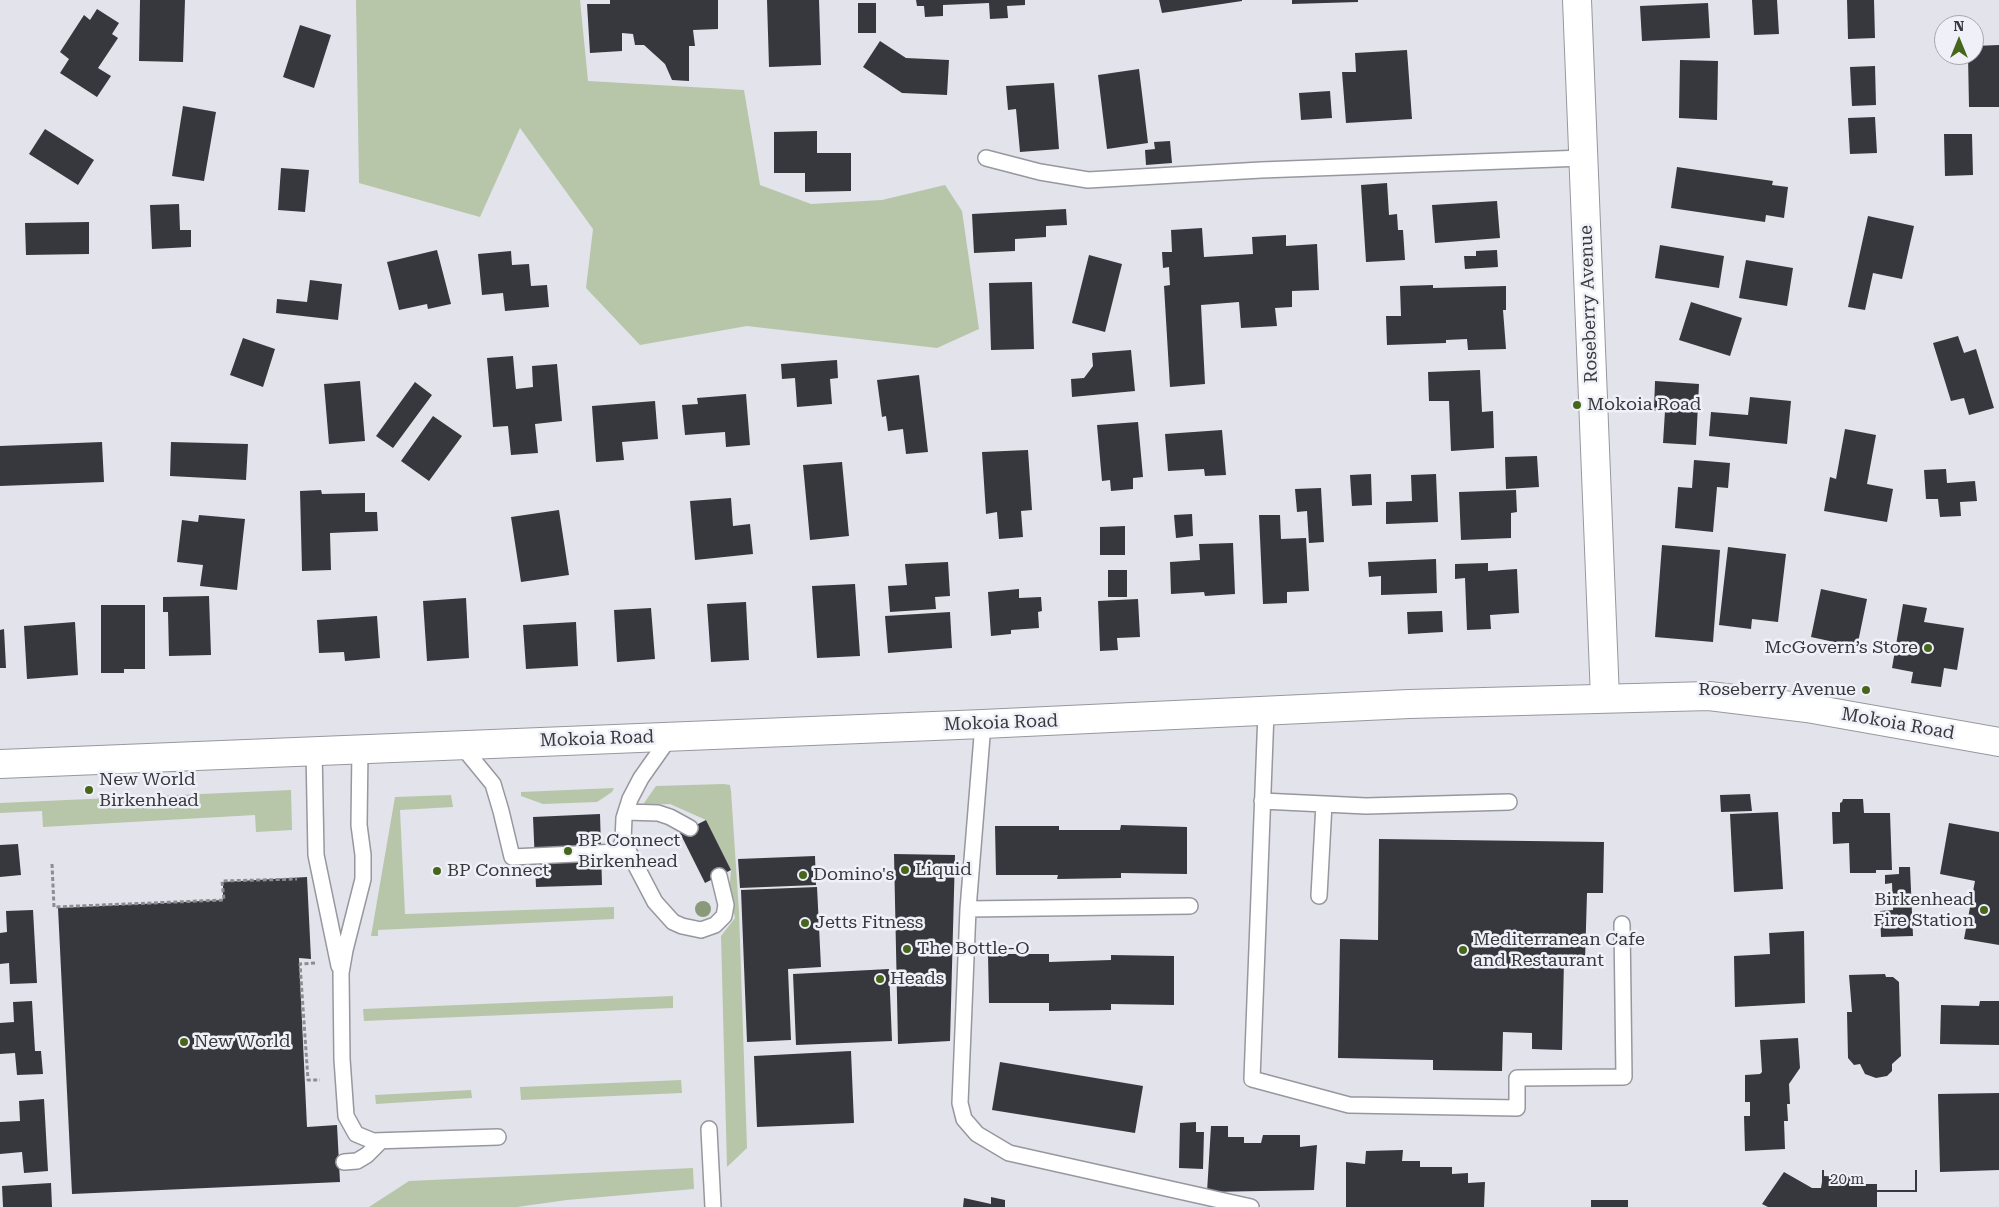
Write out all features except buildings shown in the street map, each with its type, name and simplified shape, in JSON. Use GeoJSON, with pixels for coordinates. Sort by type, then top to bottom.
{"type":"FeatureCollection","features":[{"type":"Feature","properties":{"kind":"main road","name":"Roseberry Avenue"},"geometry":{"type":"LineString","coordinates":[[1577,0],[1605,698]]}},
{"type":"Feature","properties":{"kind":"main road","name":"Mokoia Road"},"geometry":{"type":"LineString","coordinates":[[0,764],[1266,712],[1409,704],[1709,696],[1808,708],[1999,742]]}},
{"type":"Feature","properties":{"kind":"lane"},"geometry":{"type":"LineString","coordinates":[[986,158],[1040,172],[1088,180],[1261,170],[1583,158]]}},
{"type":"Feature","properties":{"kind":"lane"},"geometry":{"type":"LineString","coordinates":[[1266,712],[1252,1079],[1349,1105],[1517,1108],[1517,1078],[1624,1077],[1622,924]]}},
{"type":"Feature","properties":{"kind":"lane"},"geometry":{"type":"LineString","coordinates":[[983,724],[968,909],[960,1103],[964,1119],[976,1134],[1009,1153],[1251,1207]]}},
{"type":"Feature","properties":{"kind":"lane"},"geometry":{"type":"LineString","coordinates":[[461,745],[493,784],[512,857],[618,852],[623,841],[626,812],[630,799],[641,778],[670,737]]}},
{"type":"Feature","properties":{"kind":"lane"},"geometry":{"type":"LineString","coordinates":[[360,749],[360,825],[363,880],[341,972],[342,1059],[346,1116],[356,1134],[373,1141],[498,1137]]}},
{"type":"Feature","properties":{"kind":"lane"},"geometry":{"type":"LineString","coordinates":[[314,750],[316,855],[341,972]]}},
{"type":"Feature","properties":{"kind":"lane"},"geometry":{"type":"LineString","coordinates":[[1262,801],[1366,806],[1508,802]]}},
{"type":"Feature","properties":{"kind":"lane"},"geometry":{"type":"LineString","coordinates":[[1319,896],[1324,804]]}},
{"type":"Feature","properties":{"kind":"lane"},"geometry":{"type":"LineString","coordinates":[[626,812],[658,813],[670,816],[690,828]]}},
{"type":"Feature","properties":{"kind":"lane"},"geometry":{"type":"LineString","coordinates":[[623,841],[655,902],[673,922],[682,926],[701,930],[715,926],[724,916],[726,905],[719,876]]}},
{"type":"Feature","properties":{"kind":"lane"},"geometry":{"type":"LineString","coordinates":[[968,909],[1190,906]]}},
{"type":"Feature","properties":{"kind":"lane"},"geometry":{"type":"LineString","coordinates":[[710,1128],[713,1207]]}},
{"type":"Feature","properties":{"kind":"lane"},"geometry":{"type":"LineString","coordinates":[[344,1162],[357,1161],[367,1155],[381,1141]]}},
{"type":"Feature","properties":{"kind":"path"},"geometry":{"type":"LineString","coordinates":[[52,864],[54,907],[224,900],[222,880],[306,878]]}},
{"type":"Feature","properties":{"kind":"path"},"geometry":{"type":"LineString","coordinates":[[314,954],[315,963],[300,964],[308,1080],[328,1080]]}},
{"type":"Feature","properties":{"kind":"green space"},"geometry":{"type":"Polygon","coordinates":[[[356,0],[580,0],[588,81],[744,90],[760,185],[811,204],[882,200],[945,185],[962,211],[979,329],[937,348],[747,326],[640,345],[586,288],[593,229],[520,128],[480,217],[359,183],[356,0]]]}},
{"type":"Feature","properties":{"kind":"green space"},"geometry":{"type":"Polygon","coordinates":[[[730,785],[731,791],[739,912],[747,1148],[727,1167],[721,936],[735,918],[729,893],[731,870],[706,820],[670,804],[645,805],[644,803],[656,786],[730,785]]]}},
{"type":"Feature","properties":{"kind":"green space"},"geometry":{"type":"Polygon","coordinates":[[[614,788],[612,792],[597,802],[543,804],[521,796],[521,792],[614,788]]]}},
{"type":"Feature","properties":{"kind":"green space"},"geometry":{"type":"Polygon","coordinates":[[[291,790],[292,830],[256,832],[255,815],[43,827],[42,811],[0,813],[0,803],[291,790]]]}},
{"type":"Feature","properties":{"kind":"green space"},"geometry":{"type":"Polygon","coordinates":[[[451,795],[453,807],[400,810],[405,914],[614,907],[614,919],[378,930],[378,936],[371,936],[395,797],[451,795]]]}},
{"type":"Feature","properties":{"kind":"green space"},"geometry":{"type":"Polygon","coordinates":[[[673,996],[673,1008],[364,1021],[363,1009],[673,996]]]}},
{"type":"Feature","properties":{"kind":"green space"},"geometry":{"type":"Polygon","coordinates":[[[681,1080],[682,1093],[521,1100],[520,1087],[681,1080]]]}},
{"type":"Feature","properties":{"kind":"green space"},"geometry":{"type":"Polygon","coordinates":[[[471,1090],[472,1098],[376,1104],[375,1095],[471,1090]]]}},
{"type":"Feature","properties":{"kind":"green space"},"geometry":{"type":"Polygon","coordinates":[[[693,1168],[694,1189],[567,1200],[517,1207],[369,1207],[409,1181],[693,1168]]]}},
{"type":"Feature","properties":{"kind":"place","name":"Mokoia Road"},"geometry":{"type":"Point","coordinates":[1577,405]}},
{"type":"Feature","properties":{"kind":"place","name":"McGovern’s Store"},"geometry":{"type":"Point","coordinates":[1928,648]}},
{"type":"Feature","properties":{"kind":"place","name":"Roseberry Avenue"},"geometry":{"type":"Point","coordinates":[1866,690]}},
{"type":"Feature","properties":{"kind":"place","name":"New World Birkenhead"},"geometry":{"type":"Point","coordinates":[89,790]}},
{"type":"Feature","properties":{"kind":"place","name":"BP Connect Birkenhead"},"geometry":{"type":"Point","coordinates":[568,851]}},
{"type":"Feature","properties":{"kind":"place","name":"Liquid"},"geometry":{"type":"Point","coordinates":[905,870]}},
{"type":"Feature","properties":{"kind":"place","name":"BP Connect"},"geometry":{"type":"Point","coordinates":[437,871]}},
{"type":"Feature","properties":{"kind":"place","name":"Domino's"},"geometry":{"type":"Point","coordinates":[803,875]}},
{"type":"Feature","properties":{"kind":"place","name":"Birkenhead Fire Station"},"geometry":{"type":"Point","coordinates":[1984,910]}},
{"type":"Feature","properties":{"kind":"place","name":"Jetts Fitness"},"geometry":{"type":"Point","coordinates":[805,923]}},
{"type":"Feature","properties":{"kind":"place","name":"The Bottle-O"},"geometry":{"type":"Point","coordinates":[907,949]}},
{"type":"Feature","properties":{"kind":"place","name":"Mediterranean Cafe and Restaurant"},"geometry":{"type":"Point","coordinates":[1463,950]}},
{"type":"Feature","properties":{"kind":"place","name":"Heads"},"geometry":{"type":"Point","coordinates":[880,979]}},
{"type":"Feature","properties":{"kind":"place","name":"New World"},"geometry":{"type":"Point","coordinates":[184,1042]}}]}
